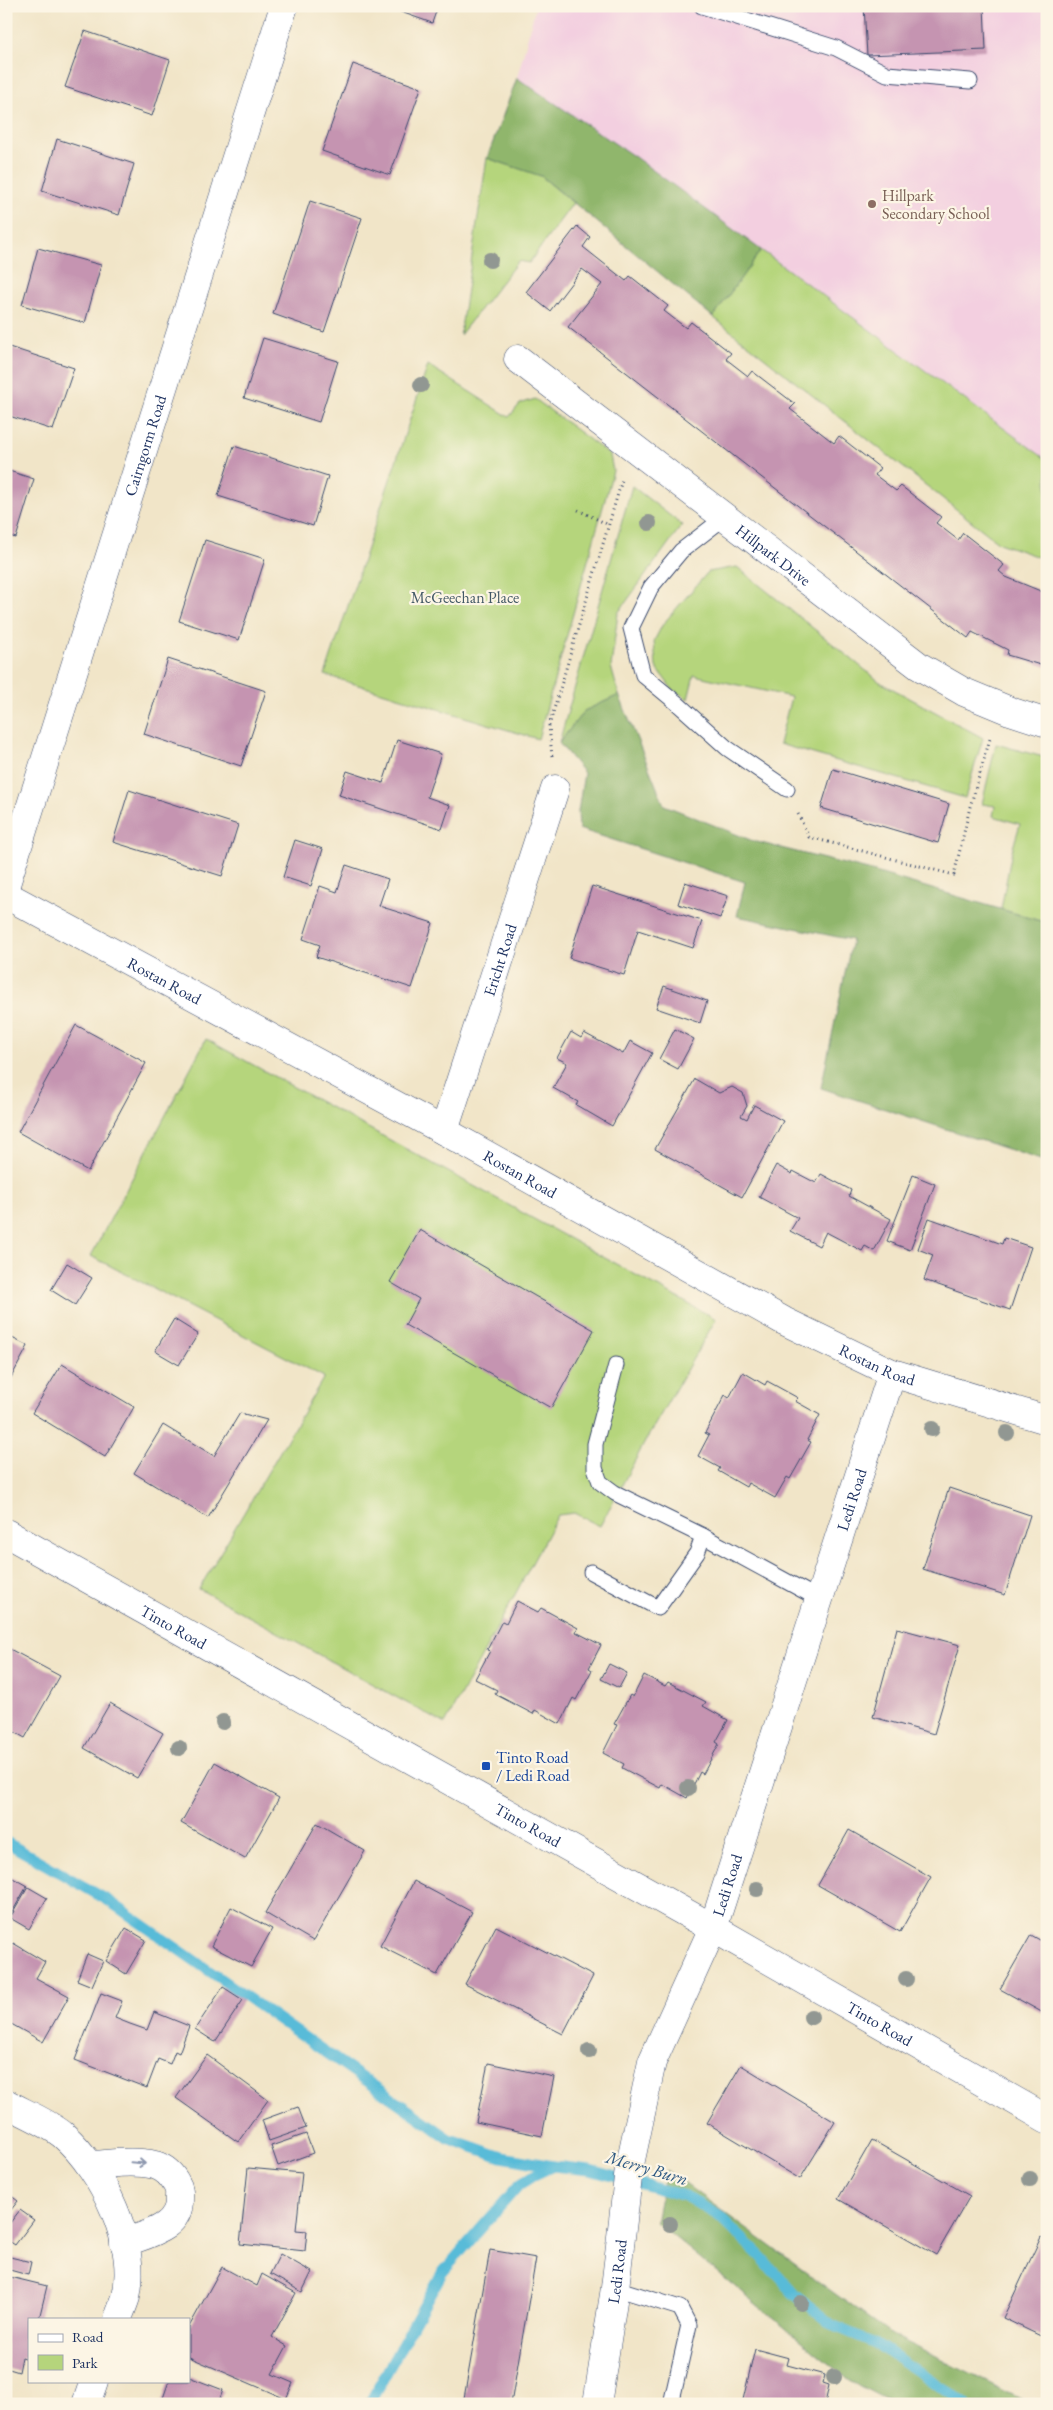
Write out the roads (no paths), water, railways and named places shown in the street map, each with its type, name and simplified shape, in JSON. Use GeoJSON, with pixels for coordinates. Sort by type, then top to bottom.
{"type":"FeatureCollection","features":[{"type":"Feature","properties":{"kind":"street","name":"Cairngorm Road"},"geometry":{"type":"LineString","coordinates":[[6,884],[284,6]]}},
{"type":"Feature","properties":{"kind":"street","name":"Hillpark Drive"},"geometry":{"type":"LineString","coordinates":[[518,359],[920,666],[964,692],[1000,708],[1047,723]]}},
{"type":"Feature","properties":{"kind":"street","name":"Ericht Road"},"geometry":{"type":"LineString","coordinates":[[444,1131],[555,789]]}},
{"type":"Feature","properties":{"kind":"street","name":"Rostan Road"},"geometry":{"type":"LineString","coordinates":[[6,895],[444,1131],[784,1321],[892,1373],[1047,1420]]}},
{"type":"Feature","properties":{"kind":"street","name":"Ledi Road"},"geometry":{"type":"LineString","coordinates":[[597,2404],[615,2288],[628,2169],[652,2062],[713,1928],[892,1373]]}},
{"type":"Feature","properties":{"kind":"street","name":"Tinto Road"},"geometry":{"type":"LineString","coordinates":[[6,1533],[713,1928],[1047,2119]]}},
{"type":"Feature","properties":{"kind":"street"},"geometry":{"type":"LineString","coordinates":[[6,2103],[62,2135],[90,2165],[110,2201],[124,2243],[128,2269],[126,2297],[118,2318]]}},
{"type":"Feature","properties":{"kind":"street"},"geometry":{"type":"LineString","coordinates":[[90,2165],[135,2162],[156,2166],[171,2174],[179,2189],[180,2208],[175,2218],[157,2230],[124,2243]]}},
{"type":"Feature","properties":{"kind":"street"},"geometry":{"type":"LineString","coordinates":[[86,2404],[94,2382]]}},
{"type":"Feature","properties":{"kind":"lane"},"geometry":{"type":"LineString","coordinates":[[702,6],[836,48],[887,74],[970,81]]}},
{"type":"Feature","properties":{"kind":"lane"},"geometry":{"type":"LineString","coordinates":[[725,517],[681,551],[651,587],[632,628],[643,676],[678,704],[727,748],[787,789]]}},
{"type":"Feature","properties":{"kind":"lane"},"geometry":{"type":"LineString","coordinates":[[616,1365],[595,1444],[595,1468],[600,1482],[615,1493],[702,1536],[819,1599]]}},
{"type":"Feature","properties":{"kind":"lane"},"geometry":{"type":"LineString","coordinates":[[591,1572],[658,1608],[697,1553],[702,1536]]}},
{"type":"Feature","properties":{"kind":"lane"},"geometry":{"type":"LineString","coordinates":[[615,2288],[680,2308],[689,2325],[672,2404]]}},
{"type":"Feature","properties":{"kind":"waterway"},"geometry":{"type":"LineString","coordinates":[[6,1842],[109,1901],[450,2139],[502,2157],[553,2166]]}},
{"type":"Feature","properties":{"kind":"waterway","name":"Merry Burn"},"geometry":{"type":"LineString","coordinates":[[369,2404],[442,2273],[519,2185],[553,2166],[590,2170],[685,2196],[719,2216],[761,2257],[793,2293],[832,2325],[875,2343],[966,2404]]}},
{"type":"Feature","properties":{"kind":"place","name":"Hillpark Secondary School"},"geometry":{"type":"Point","coordinates":[872,204]}},
{"type":"Feature","properties":{"kind":"place","name":"Tinto Road / Ledi Road"},"geometry":{"type":"Point","coordinates":[486,1766]}},
{"type":"Feature","properties":{"kind":"park label","name":"McGeechan Place"},"geometry":{"type":"Point","coordinates":[465,597]}}]}
